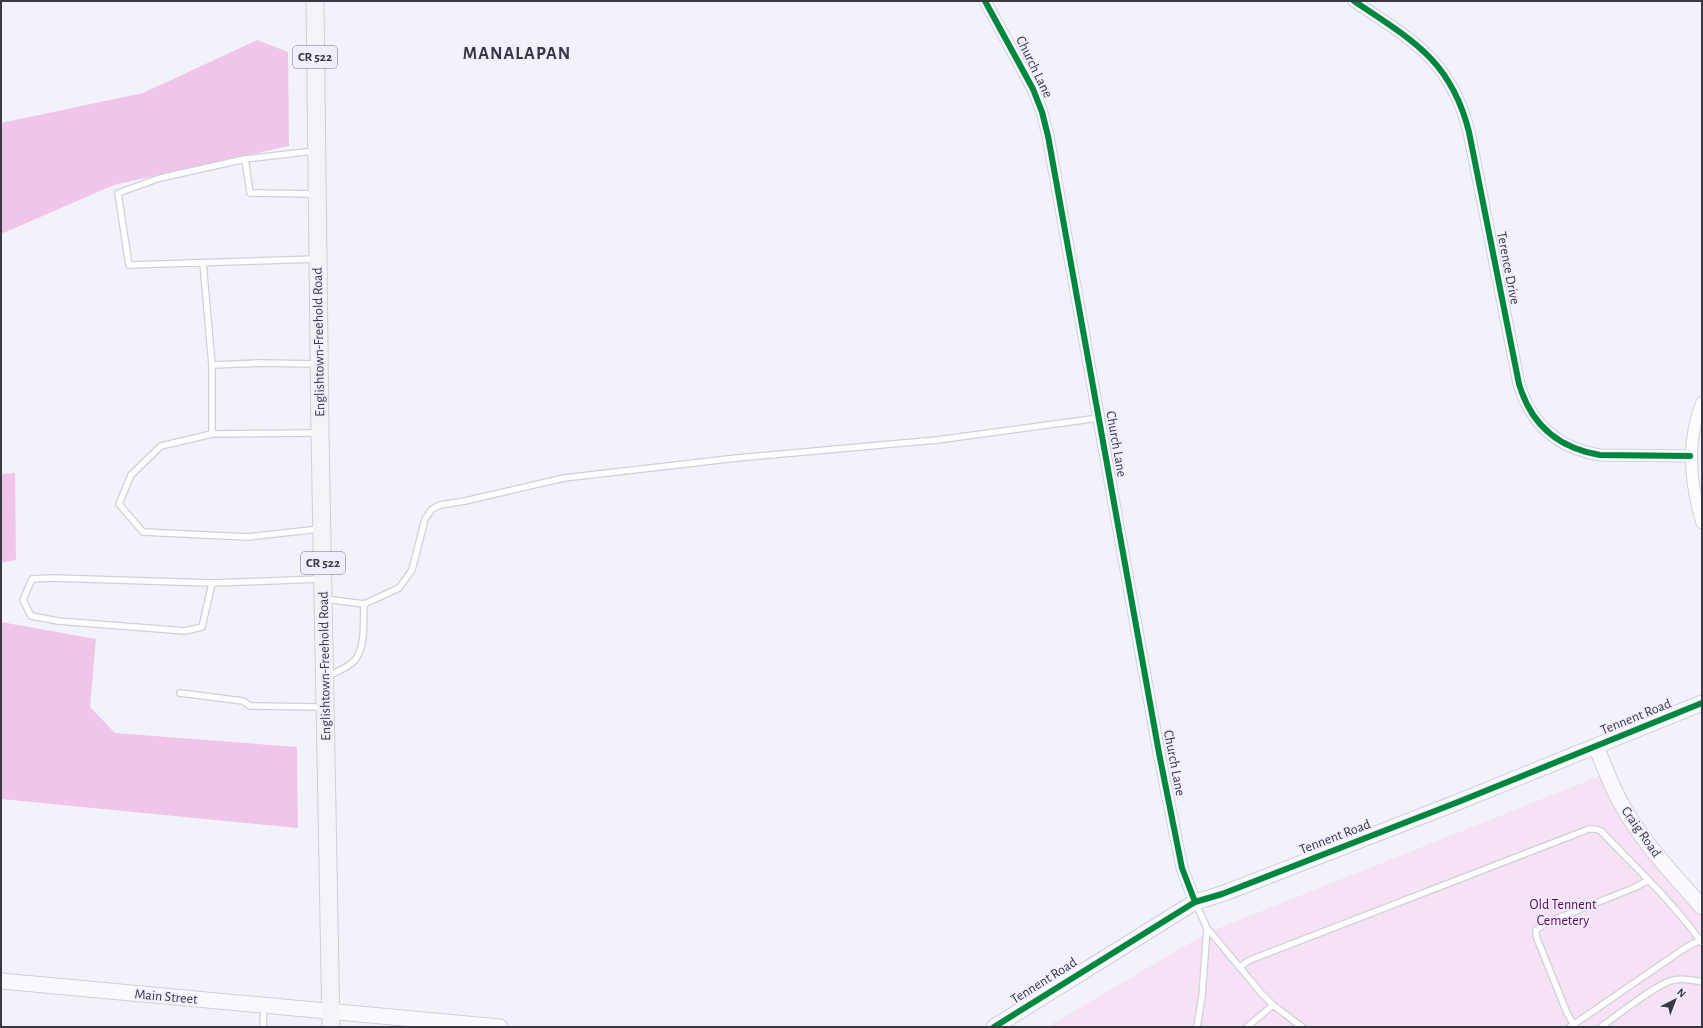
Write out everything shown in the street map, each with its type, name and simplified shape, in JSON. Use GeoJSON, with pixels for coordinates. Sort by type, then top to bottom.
{"type":"FeatureCollection","features":[{"type":"Feature","properties":{"kind":"main road","name":"Englishtown-Freehold Road"},"geometry":{"type":"LineString","coordinates":[[315,1],[320,433],[324,579],[331,1020]]}},
{"type":"Feature","properties":{"kind":"street","name":"Church Lane"},"geometry":{"type":"LineString","coordinates":[[985,1],[1023,67],[1042,112],[1048,136],[1159,753],[1182,868],[1195,902]]}},
{"type":"Feature","properties":{"kind":"street","name":"Terence Drive"},"geometry":{"type":"LineString","coordinates":[[1355,1],[1412,40],[1426,52],[1446,76],[1460,103],[1469,132],[1519,384],[1535,419],[1552,436],[1566,445],[1590,454],[1607,456],[1690,456]]}},
{"type":"Feature","properties":{"kind":"street"},"geometry":{"type":"LineString","coordinates":[[1702,402],[1695,422],[1690,456],[1694,488],[1702,524]]}},
{"type":"Feature","properties":{"kind":"street","name":"Tennent Road"},"geometry":{"type":"LineString","coordinates":[[994,1027],[1195,902],[1222,894],[1451,805],[1702,703]]}},
{"type":"Feature","properties":{"kind":"street","name":"Craig Road"},"geometry":{"type":"LineString","coordinates":[[1596,746],[1612,786],[1628,815],[1660,859],[1702,907]]}},
{"type":"Feature","properties":{"kind":"street","name":"Main Street"},"geometry":{"type":"LineString","coordinates":[[1,981],[264,1006],[331,1020]]}},
{"type":"Feature","properties":{"kind":"street"},"geometry":{"type":"LineString","coordinates":[[331,1020],[394,1020],[500,1027]]}},
{"type":"Feature","properties":{"kind":"lane"},"geometry":{"type":"LineString","coordinates":[[316,151],[245,159],[160,178],[118,193],[129,265],[319,259]]}},
{"type":"Feature","properties":{"kind":"lane"},"geometry":{"type":"LineString","coordinates":[[245,159],[250,193],[318,194]]}},
{"type":"Feature","properties":{"kind":"lane"},"geometry":{"type":"LineString","coordinates":[[204,262],[212,366],[212,434]]}},
{"type":"Feature","properties":{"kind":"lane"},"geometry":{"type":"LineString","coordinates":[[212,366],[259,363],[320,364]]}},
{"type":"Feature","properties":{"kind":"lane"},"geometry":{"type":"LineString","coordinates":[[324,599],[364,604],[399,588],[412,570],[425,519],[432,509],[440,505],[465,501],[564,478],[737,458],[936,440],[1099,418]]}},
{"type":"Feature","properties":{"kind":"lane"},"geometry":{"type":"LineString","coordinates":[[320,433],[212,434],[161,446],[131,475],[119,504],[143,532],[248,537],[323,529]]}},
{"type":"Feature","properties":{"kind":"lane"},"geometry":{"type":"LineString","coordinates":[[212,583],[202,627],[185,630],[58,621],[30,616],[23,600],[32,579],[52,578],[212,583],[324,579]]}},
{"type":"Feature","properties":{"kind":"lane"},"geometry":{"type":"LineString","coordinates":[[325,676],[344,668],[355,660],[362,642],[364,604]]}},
{"type":"Feature","properties":{"kind":"lane"},"geometry":{"type":"LineString","coordinates":[[180,693],[243,701],[250,706],[326,707]]}},
{"type":"Feature","properties":{"kind":"lane"},"geometry":{"type":"LineString","coordinates":[[1239,967],[1250,960],[1589,829],[1595,829],[1601,831],[1648,880],[1701,942],[1685,948],[1572,1026],[1536,936],[1536,930],[1546,923],[1636,887],[1648,880]]}},
{"type":"Feature","properties":{"kind":"lane"},"geometry":{"type":"LineString","coordinates":[[1195,902],[1207,928],[1239,967],[1273,1005],[1302,1027]]}},
{"type":"Feature","properties":{"kind":"lane"},"geometry":{"type":"LineString","coordinates":[[1197,1027],[1202,996],[1207,928]]}},
{"type":"Feature","properties":{"kind":"lane"},"geometry":{"type":"LineString","coordinates":[[1601,1027],[1660,985],[1672,980],[1683,979],[1702,982]]}},
{"type":"Feature","properties":{"kind":"lane"},"geometry":{"type":"LineString","coordinates":[[1247,1027],[1273,1005]]}},
{"type":"Feature","properties":{"kind":"lane"},"geometry":{"type":"LineString","coordinates":[[264,1006],[264,1027]]}},
{"type":"Feature","properties":{"kind":"green space","name":"Old Tennent Cemetery"},"geometry":{"type":"Polygon","coordinates":[[[1612,771],[1630,818],[1702,899],[1702,1027],[1047,1027],[1207,933],[1612,771]]]}},
{"type":"Feature","properties":{"kind":"shaded area"},"geometry":{"type":"Polygon","coordinates":[[[257,40],[288,52],[289,146],[114,185],[1,234],[1,123],[143,93],[257,40]]]}},
{"type":"Feature","properties":{"kind":"shaded area"},"geometry":{"type":"Polygon","coordinates":[[[15,473],[16,560],[1,563],[1,474],[15,473]]]}},
{"type":"Feature","properties":{"kind":"shaded area"},"geometry":{"type":"Polygon","coordinates":[[[1,622],[96,639],[90,707],[115,733],[297,747],[298,828],[1,799],[1,622]]]}},
{"type":"Feature","properties":{"kind":"cycle path"},"geometry":{"type":"LineString","coordinates":[[985,1],[1033,89],[1042,112],[1048,136],[1159,753],[1182,868],[1195,902]]}},
{"type":"Feature","properties":{"kind":"cycle path"},"geometry":{"type":"LineString","coordinates":[[1354,1],[1394,28],[1426,54],[1440,69],[1452,87],[1461,107],[1469,132],[1519,384],[1524,399],[1539,423],[1559,440],[1571,447],[1585,452],[1600,455],[1690,456]]}},
{"type":"Feature","properties":{"kind":"cycle path"},"geometry":{"type":"LineString","coordinates":[[994,1027],[1195,902],[1222,894],[1458,802],[1702,703]]}},
{"type":"Feature","properties":{"kind":"district","name":"MANALAPAN"},"geometry":{"type":"Point","coordinates":[517,54]}}]}
